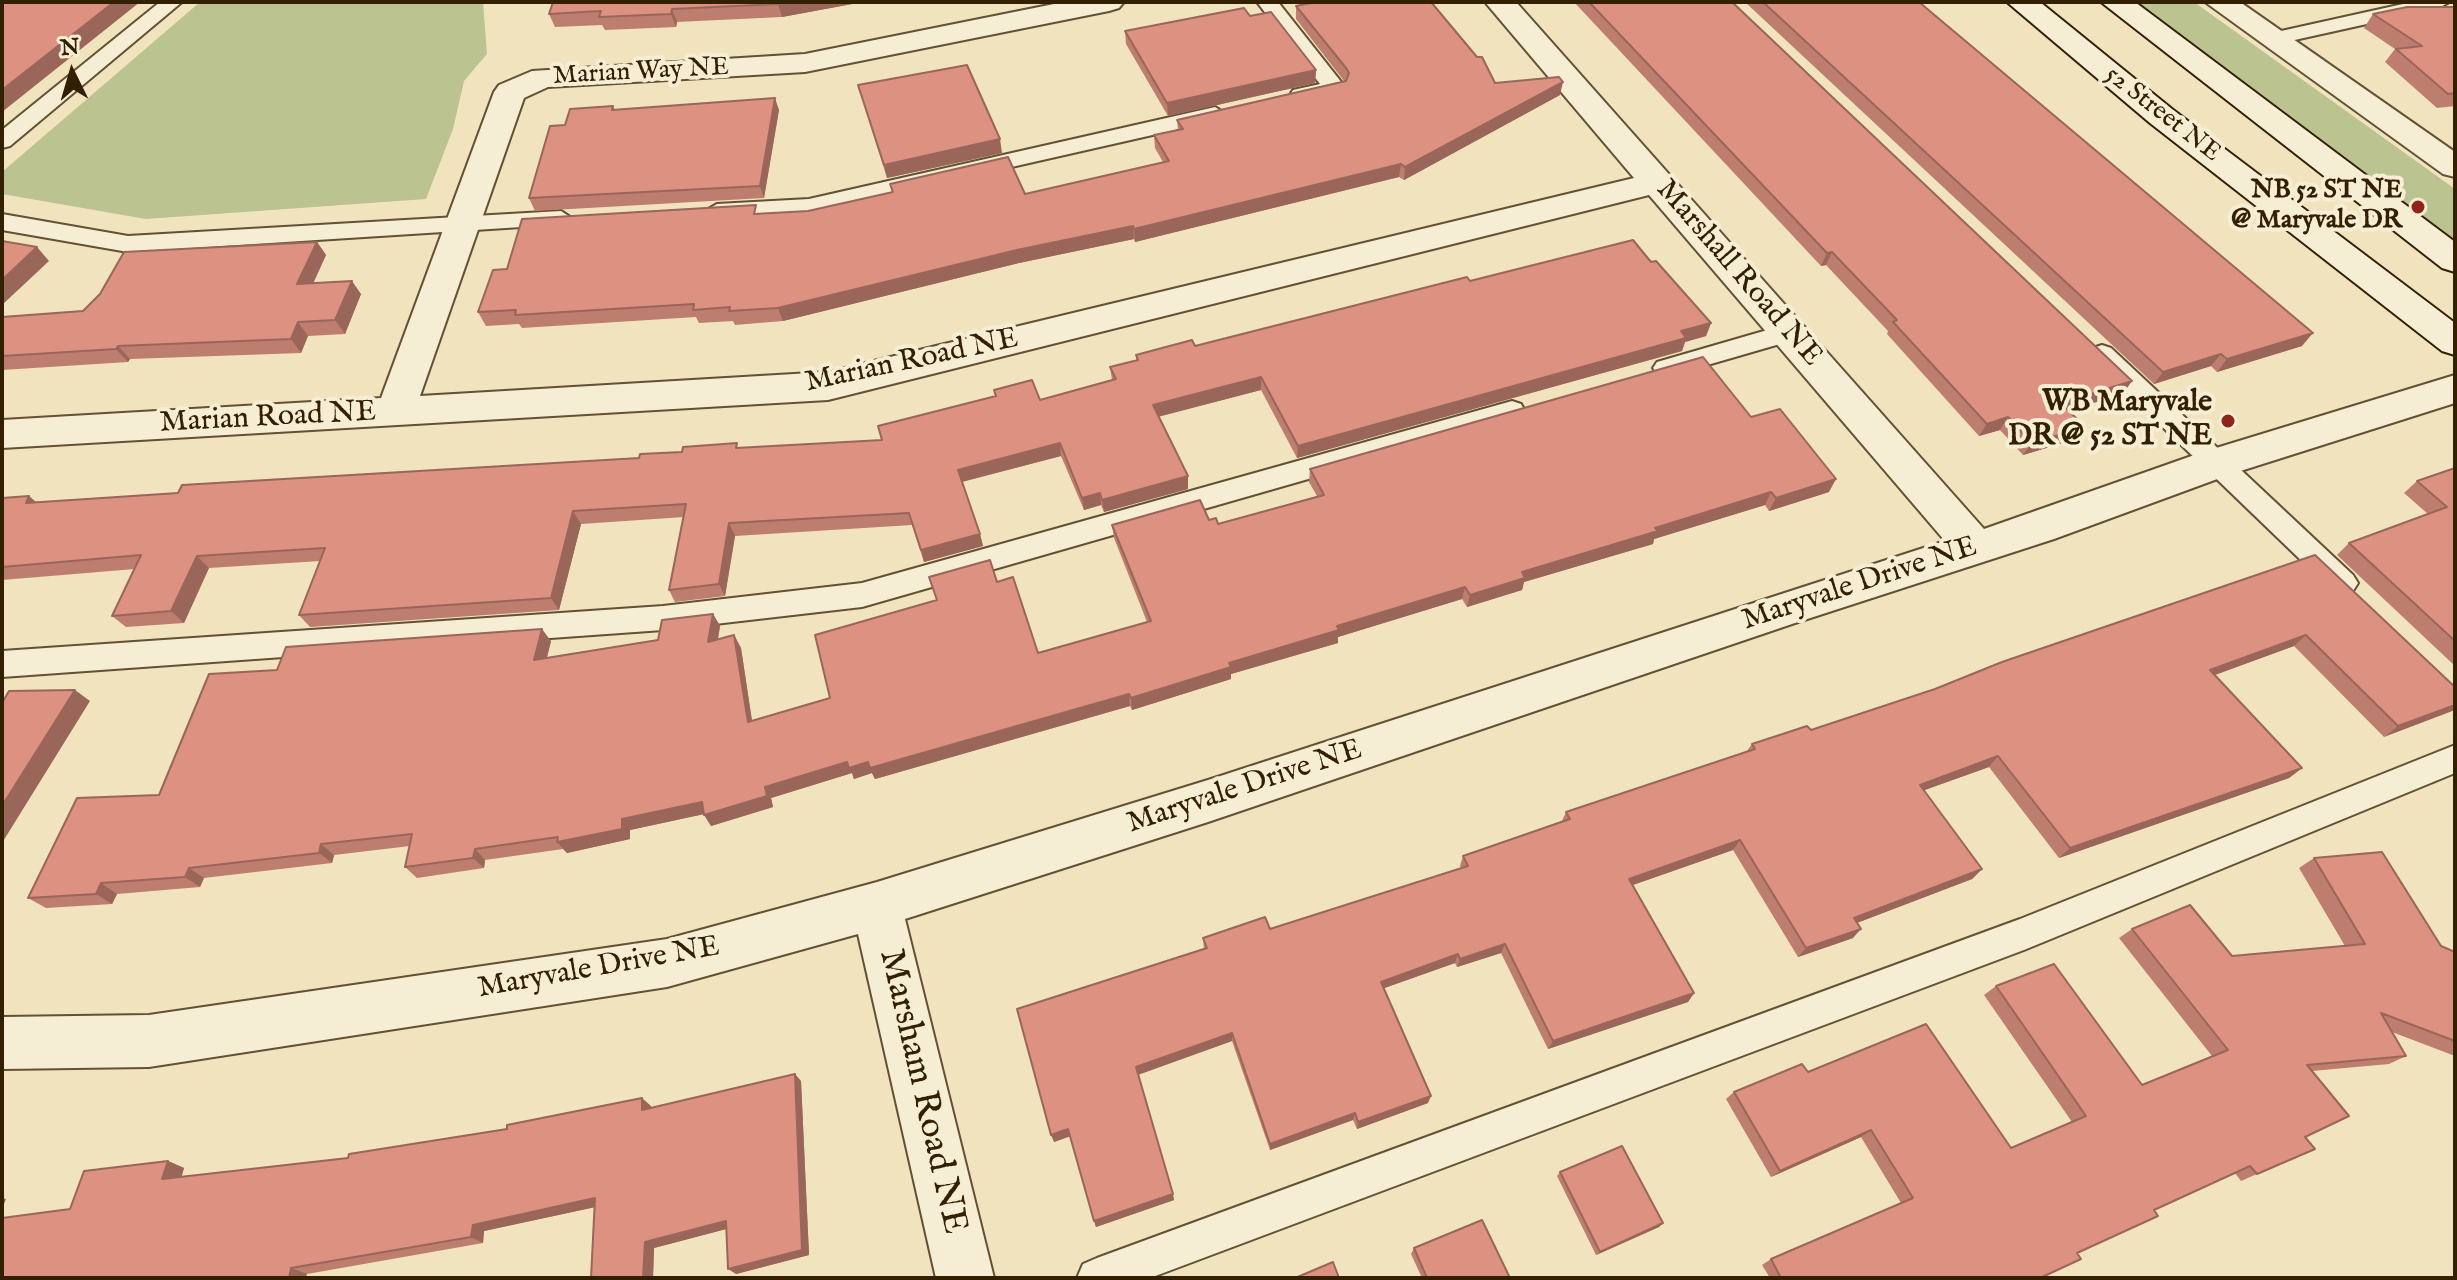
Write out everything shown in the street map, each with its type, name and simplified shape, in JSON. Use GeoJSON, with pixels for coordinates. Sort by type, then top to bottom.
{"type":"FeatureCollection","features":[{"type":"Feature","properties":{"kind":"street","name":"Marian Way NE"},"geometry":{"type":"LineString","coordinates":[[395,412],[510,92],[543,78],[805,63],[1109,2]]}},
{"type":"Feature","properties":{"kind":"street","name":"Marshall Road NE"},"geometry":{"type":"LineString","coordinates":[[1500,2],[1975,547]]}},
{"type":"Feature","properties":{"kind":"street","name":"52 Street NE"},"geometry":{"type":"LineString","coordinates":[[2022,2],[2161,116],[2455,342]]}},
{"type":"Feature","properties":{"kind":"street"},"geometry":{"type":"LineString","coordinates":[[2116,2],[2455,260]]}},
{"type":"Feature","properties":{"kind":"street"},"geometry":{"type":"LineString","coordinates":[[2220,2],[2455,167]]}},
{"type":"Feature","properties":{"kind":"street","name":"Marian Road NE"},"geometry":{"type":"LineString","coordinates":[[2,434],[828,386],[1660,182]]}},
{"type":"Feature","properties":{"kind":"street","name":"Maryvale Drive NE"},"geometry":{"type":"LineString","coordinates":[[2,1043],[149,1041],[667,963],[877,905],[1208,801],[2039,528],[2217,463],[2455,389]]}},
{"type":"Feature","properties":{"kind":"street","name":"Marsham Road NE"},"geometry":{"type":"LineString","coordinates":[[877,905],[965,1278]]}},
{"type":"Feature","properties":{"kind":"lane"},"geometry":{"type":"LineString","coordinates":[[2,141],[172,2]]}},
{"type":"Feature","properties":{"kind":"lane"},"geometry":{"type":"LineString","coordinates":[[1267,2],[1334,88],[1272,102]]}},
{"type":"Feature","properties":{"kind":"lane"},"geometry":{"type":"LineString","coordinates":[[2272,39],[2439,2]]}},
{"type":"Feature","properties":{"kind":"lane"},"geometry":{"type":"LineString","coordinates":[[698,212],[809,206],[1242,108]]}},
{"type":"Feature","properties":{"kind":"lane"},"geometry":{"type":"LineString","coordinates":[[2,222],[128,244],[586,217]]}},
{"type":"Feature","properties":{"kind":"lane"},"geometry":{"type":"LineString","coordinates":[[1634,377],[1788,333]]}},
{"type":"Feature","properties":{"kind":"lane"},"geometry":{"type":"LineString","coordinates":[[2086,339],[2363,602]]}},
{"type":"Feature","properties":{"kind":"lane"},"geometry":{"type":"LineString","coordinates":[[2,664],[663,618],[862,595],[1543,403]]}},
{"type":"Feature","properties":{"kind":"lane"},"geometry":{"type":"LineString","coordinates":[[1097,1278],[2024,934],[2455,759]]}},
{"type":"Feature","properties":{"kind":"green space"},"geometry":{"type":"Polygon","coordinates":[[[200,2],[483,2],[487,54],[464,81],[453,129],[426,199],[146,219],[2,194],[2,172],[200,2]]]}},
{"type":"Feature","properties":{"kind":"green space"},"geometry":{"type":"Polygon","coordinates":[[[2129,2],[2194,2],[2455,189],[2455,243],[2129,2]]]}},
{"type":"Feature","properties":{"kind":"building"},"geometry":{"type":"Polygon","coordinates":[[[2,2],[114,2],[2,90],[2,2]]]}},
{"type":"Feature","properties":{"kind":"building"},"geometry":{"type":"Polygon","coordinates":[[[553,2],[787,2],[672,9],[671,14],[599,17],[601,11],[549,14],[553,2]]]}},
{"type":"Feature","properties":{"kind":"building"},"geometry":{"type":"Polygon","coordinates":[[[1316,2],[1431,2],[1477,57],[1482,57],[1495,83],[1559,77],[1563,82],[1405,167],[1401,164],[1134,229],[1133,226],[1017,250],[778,308],[693,310],[694,304],[515,315],[516,310],[478,312],[493,270],[507,269],[522,219],[756,205],[754,214],[808,211],[893,192],[890,184],[1008,157],[1025,194],[1169,161],[1154,135],[1183,129],[1177,120],[1346,81],[1349,73],[1346,68],[1296,6],[1316,2]]]}},
{"type":"Feature","properties":{"kind":"building"},"geometry":{"type":"Polygon","coordinates":[[[1589,2],[1732,2],[2132,381],[2061,403],[2085,427],[2032,443],[2008,417],[1987,424],[1893,322],[1897,320],[1832,252],[1827,253],[1589,2]]]}},
{"type":"Feature","properties":{"kind":"building"},"geometry":{"type":"Polygon","coordinates":[[[1763,2],[1919,2],[2313,333],[2227,359],[2221,354],[2163,372],[1763,2]]]}},
{"type":"Feature","properties":{"kind":"building"},"geometry":{"type":"Polygon","coordinates":[[[2407,7],[2455,7],[2455,93],[2448,94],[2396,49],[2422,46],[2373,14],[2407,7]]]}},
{"type":"Feature","properties":{"kind":"building"},"geometry":{"type":"Polygon","coordinates":[[[1244,8],[1250,16],[1271,12],[1316,70],[1167,103],[1125,31],[1244,8]]]}},
{"type":"Feature","properties":{"kind":"building"},"geometry":{"type":"Polygon","coordinates":[[[967,65],[1000,139],[884,165],[858,85],[967,65]]]}},
{"type":"Feature","properties":{"kind":"building"},"geometry":{"type":"Polygon","coordinates":[[[775,98],[760,186],[529,198],[550,126],[565,125],[570,109],[613,106],[612,110],[775,98]]]}},
{"type":"Feature","properties":{"kind":"building"},"geometry":{"type":"Polygon","coordinates":[[[1633,240],[1711,323],[1681,331],[1686,338],[1298,446],[1261,377],[1153,405],[1188,476],[1102,500],[1100,493],[1082,498],[1060,443],[958,470],[980,534],[921,550],[909,513],[729,523],[719,584],[669,590],[686,504],[573,511],[551,598],[299,615],[325,548],[197,556],[171,611],[112,616],[141,555],[2,567],[2,498],[29,496],[26,503],[178,493],[182,485],[639,458],[640,454],[682,452],[683,447],[737,443],[736,448],[882,440],[878,426],[996,396],[994,390],[1032,380],[1040,400],[1116,379],[1110,367],[1138,360],[1136,355],[1192,340],[1195,346],[1467,277],[1470,281],[1633,240]]]}},
{"type":"Feature","properties":{"kind":"building"},"geometry":{"type":"Polygon","coordinates":[[[2,241],[37,247],[2,280],[2,241]]]}},
{"type":"Feature","properties":{"kind":"building"},"geometry":{"type":"Polygon","coordinates":[[[317,242],[297,284],[352,281],[335,320],[298,322],[291,339],[118,346],[116,349],[2,356],[2,317],[83,311],[100,294],[124,252],[317,242]]]}},
{"type":"Feature","properties":{"kind":"building"},"geometry":{"type":"Polygon","coordinates":[[[1703,357],[1751,417],[1780,409],[1836,479],[1776,498],[1771,492],[1655,528],[1658,531],[1522,572],[1525,578],[1470,595],[1465,587],[1337,626],[1339,630],[1229,663],[1231,667],[1131,698],[1129,694],[870,768],[868,762],[849,768],[847,762],[765,787],[767,796],[704,815],[702,802],[622,819],[622,829],[557,842],[558,837],[475,849],[473,858],[405,867],[412,834],[321,844],[319,853],[189,868],[185,877],[101,883],[96,894],[28,898],[77,798],[159,795],[209,674],[277,670],[286,647],[542,629],[534,660],[658,640],[662,620],[713,614],[708,642],[734,635],[748,722],[830,698],[815,635],[937,600],[929,577],[990,560],[997,582],[1013,577],[1038,653],[1151,621],[1112,525],[1200,500],[1209,520],[1216,518],[1218,524],[1324,495],[1310,469],[1703,357]]]}},
{"type":"Feature","properties":{"kind":"building"},"geometry":{"type":"Polygon","coordinates":[[[2455,468],[2455,641],[2349,543],[2447,507],[2417,481],[2455,468]]]}},
{"type":"Feature","properties":{"kind":"building"},"geometry":{"type":"Polygon","coordinates":[[[2315,555],[2455,687],[2455,705],[2398,726],[2306,635],[2210,670],[2302,768],[2070,848],[1998,756],[1920,785],[1982,869],[1854,918],[1861,929],[1806,948],[1740,840],[1629,879],[1694,993],[1553,1041],[1505,944],[1460,959],[1458,954],[1381,982],[1431,1096],[1358,1122],[1355,1113],[1270,1144],[1232,1033],[1136,1067],[1173,1194],[1094,1221],[1068,1129],[1051,1135],[1017,1009],[1207,948],[1203,938],[1265,917],[1270,929],[1468,866],[1463,856],[1570,819],[1566,812],[1755,749],[1752,744],[1807,726],[1811,730],[1935,689],[2002,662],[2315,555]]]}},
{"type":"Feature","properties":{"kind":"building"},"geometry":{"type":"Polygon","coordinates":[[[75,690],[2,806],[2,703],[9,691],[75,690]]]}},
{"type":"Feature","properties":{"kind":"building"},"geometry":{"type":"Polygon","coordinates":[[[2382,852],[2441,946],[2455,952],[2455,1041],[2381,1013],[2406,1056],[2307,1065],[2349,1116],[2305,1137],[2315,1149],[2257,1174],[2250,1166],[2154,1210],[2158,1216],[2077,1253],[2081,1259],[2040,1278],[1781,1278],[1771,1259],[1913,1198],[1871,1130],[1780,1171],[1734,1092],[1802,1064],[1808,1072],[1926,1024],[2011,1148],[2086,1116],[1996,986],[2054,964],[2142,1085],[2228,1050],[2132,929],[2190,905],[2232,956],[2365,944],[2314,858],[2382,852]]]}},
{"type":"Feature","properties":{"kind":"building"},"geometry":{"type":"Polygon","coordinates":[[[795,1074],[802,1250],[728,1269],[726,1221],[645,1242],[643,1278],[591,1278],[595,1198],[473,1225],[471,1237],[291,1268],[289,1278],[2,1278],[2,1218],[70,1209],[84,1171],[168,1161],[162,1179],[348,1158],[349,1154],[507,1129],[507,1125],[642,1098],[642,1110],[795,1074]]]}},
{"type":"Feature","properties":{"kind":"building"},"geometry":{"type":"Polygon","coordinates":[[[1622,1146],[1663,1223],[1600,1252],[1560,1172],[1622,1146]]]}},
{"type":"Feature","properties":{"kind":"building"},"geometry":{"type":"Polygon","coordinates":[[[1482,1220],[1510,1278],[1427,1278],[1414,1248],[1482,1220]]]}},
{"type":"Feature","properties":{"kind":"building"},"geometry":{"type":"Polygon","coordinates":[[[1333,1262],[1339,1278],[1295,1278],[1333,1262]]]}},
{"type":"Feature","properties":{"kind":"place","name":"NB 52 ST NE @ Maryvale DR"},"geometry":{"type":"Point","coordinates":[2418,207]}},
{"type":"Feature","properties":{"kind":"place","name":"WB Maryvale DR @ 52 ST NE"},"geometry":{"type":"Point","coordinates":[2228,421]}}]}
